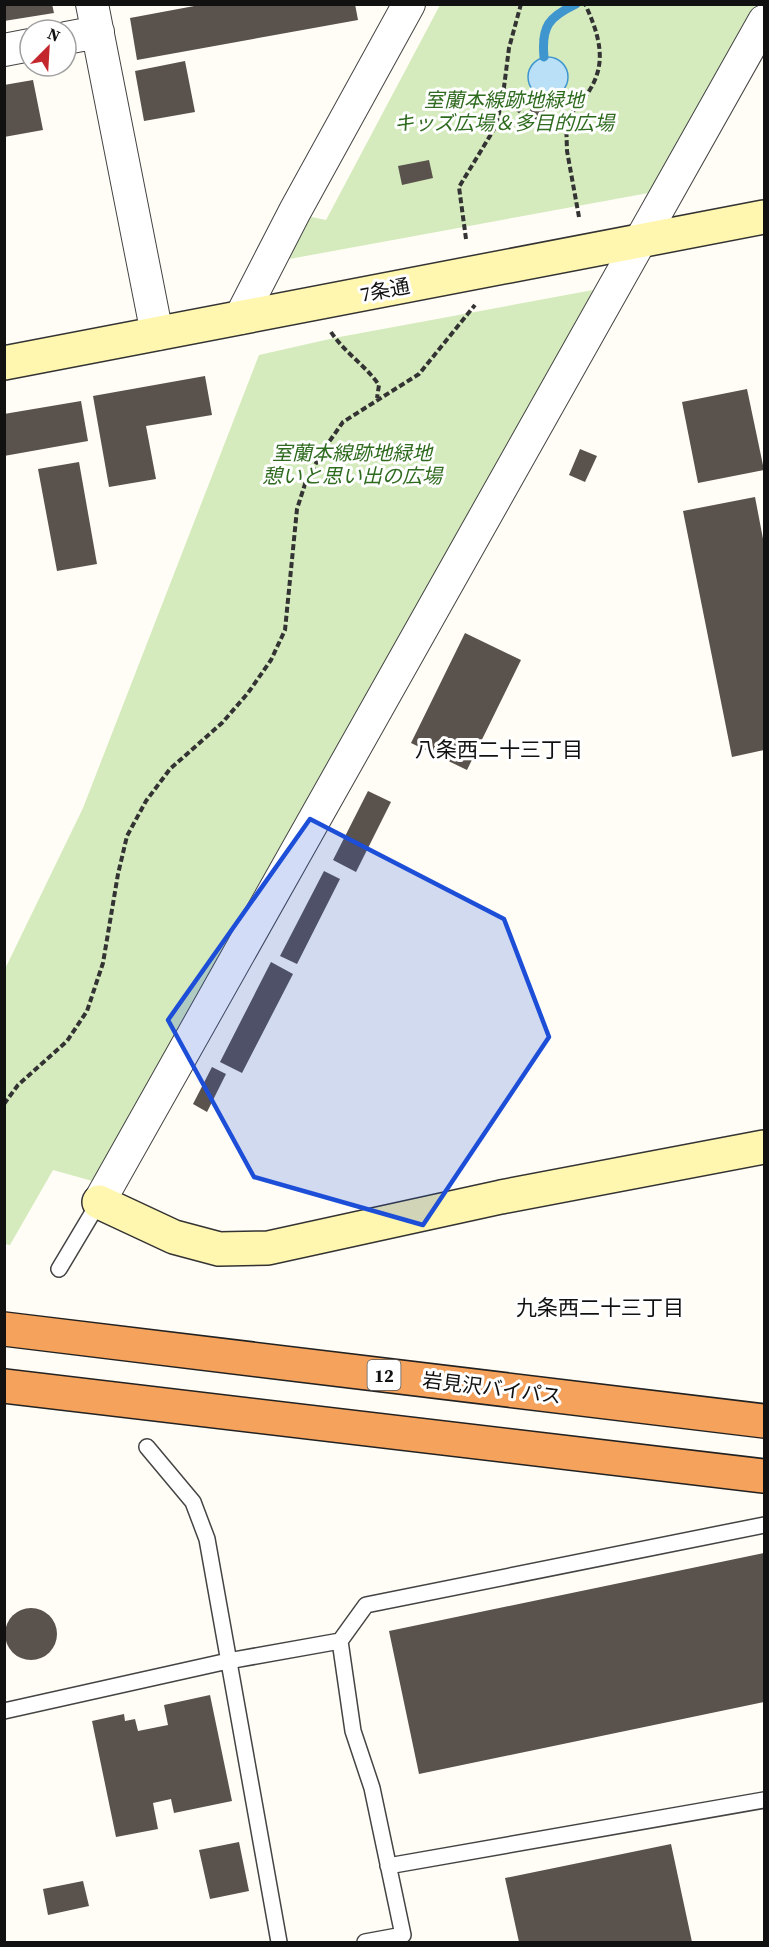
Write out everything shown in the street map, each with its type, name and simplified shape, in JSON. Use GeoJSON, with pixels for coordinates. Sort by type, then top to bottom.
{"type":"FeatureCollection","features":[{"type":"Feature","properties":{"kind":"highway","name":"岩見沢バイパス"},"geometry":{"type":"LineString","coordinates":[[4,1329],[765,1421]]}},
{"type":"Feature","properties":{"kind":"highway"},"geometry":{"type":"LineString","coordinates":[[4,1386],[765,1476]]}},
{"type":"Feature","properties":{"kind":"street"},"geometry":{"type":"LineString","coordinates":[[240,318],[295,211],[409,4]]}},
{"type":"Feature","properties":{"kind":"street"},"geometry":{"type":"LineString","coordinates":[[78,30],[95,18],[157,334]]}},
{"type":"Feature","properties":{"kind":"street"},"geometry":{"type":"LineString","coordinates":[[765,21],[99,1202],[174,1237],[219,1249],[268,1248],[501,1197],[765,1147]]}},
{"type":"Feature","properties":{"kind":"street","name":"7条通"},"geometry":{"type":"LineString","coordinates":[[4,363],[765,218]]}},
{"type":"Feature","properties":{"kind":"lane"},"geometry":{"type":"LineString","coordinates":[[59,1269],[99,1202]]}},
{"type":"Feature","properties":{"kind":"lane"},"geometry":{"type":"LineString","coordinates":[[147,1448],[193,1502],[207,1539],[279,1942]]}},
{"type":"Feature","properties":{"kind":"lane"},"geometry":{"type":"LineString","coordinates":[[365,1942],[403,1935],[372,1788],[353,1731],[340,1641],[366,1605],[765,1525]]}},
{"type":"Feature","properties":{"kind":"lane"},"geometry":{"type":"LineString","coordinates":[[4,1711],[228,1660],[340,1641]]}},
{"type":"Feature","properties":{"kind":"lane"},"geometry":{"type":"LineString","coordinates":[[388,1866],[765,1800]]}},
{"type":"Feature","properties":{"kind":"path"},"geometry":{"type":"LineString","coordinates":[[466,239],[459,187],[496,126],[503,95],[509,48],[521,4]]}},
{"type":"Feature","properties":{"kind":"path"},"geometry":{"type":"LineString","coordinates":[[503,95],[520,113],[537,120],[566,118],[576,109],[591,88],[600,65],[601,50],[596,27],[585,4]]}},
{"type":"Feature","properties":{"kind":"path"},"geometry":{"type":"LineString","coordinates":[[566,118],[567,151],[579,217]]}},
{"type":"Feature","properties":{"kind":"path"},"geometry":{"type":"LineString","coordinates":[[4,1104],[18,1085],[67,1041],[87,1011],[103,963],[127,836],[146,801],[170,769],[222,723],[249,693],[271,660],[285,630],[297,509],[306,481],[324,449],[343,422],[419,374],[477,302]]}},
{"type":"Feature","properties":{"kind":"path"},"geometry":{"type":"LineString","coordinates":[[330,330],[343,348],[368,370],[379,385],[377,399]]}},
{"type":"Feature","properties":{"kind":"highlighted area"},"geometry":{"type":"Polygon","coordinates":[[[310,819],[504,919],[549,1037],[423,1225],[254,1177],[168,1020],[310,819]]]}},
{"type":"Feature","properties":{"kind":"green space","name":"室蘭本線跡地緑地 キッズ広場＆多目的広場"},"geometry":{"type":"Polygon","coordinates":[[[440,5],[760,5],[654,192],[284,260],[307,216],[326,220],[440,5]]]}},
{"type":"Feature","properties":{"kind":"green space","name":"室蘭本線跡地緑地 憩いと思い出の広場"},"geometry":{"type":"Polygon","coordinates":[[[593,290],[96,1182],[53,1170],[10,1245],[4,1244],[4,971],[83,808],[259,355],[334,338],[593,290]]]}},
{"type":"Feature","properties":{"kind":"water"},"geometry":{"type":"Polygon","coordinates":[[[548,57],[556,58],[562,63],[567,69],[567,85],[562,91],[556,96],[548,97],[540,96],[534,91],[529,85],[528,77],[529,69],[534,63],[540,58],[548,57]]]}},
{"type":"Feature","properties":{"kind":"building"},"geometry":{"type":"Polygon","coordinates":[[[4,4],[52,4],[54,13],[4,21],[4,4]]]}},
{"type":"Feature","properties":{"kind":"building"},"geometry":{"type":"Polygon","coordinates":[[[205,4],[355,4],[358,20],[137,60],[130,18],[205,4]]]}},
{"type":"Feature","properties":{"kind":"building"},"geometry":{"type":"Polygon","coordinates":[[[185,61],[195,112],[144,121],[135,71],[185,61]]]}},
{"type":"Feature","properties":{"kind":"building"},"geometry":{"type":"Polygon","coordinates":[[[33,80],[43,130],[4,137],[4,85],[33,80]]]}},
{"type":"Feature","properties":{"kind":"building"},"geometry":{"type":"Polygon","coordinates":[[[534,101],[547,106],[541,117],[529,112],[534,101]]]}},
{"type":"Feature","properties":{"kind":"building"},"geometry":{"type":"Polygon","coordinates":[[[429,160],[433,178],[402,185],[398,166],[429,160]]]}},
{"type":"Feature","properties":{"kind":"building"},"geometry":{"type":"Polygon","coordinates":[[[205,376],[212,415],[146,426],[156,479],[109,487],[93,396],[205,376]]]}},
{"type":"Feature","properties":{"kind":"building"},"geometry":{"type":"Polygon","coordinates":[[[747,389],[764,470],[698,483],[682,402],[747,389]]]}},
{"type":"Feature","properties":{"kind":"building"},"geometry":{"type":"Polygon","coordinates":[[[81,401],[88,441],[4,456],[4,414],[81,401]]]}},
{"type":"Feature","properties":{"kind":"building"},"geometry":{"type":"Polygon","coordinates":[[[580,449],[597,456],[585,482],[569,475],[580,449]]]}},
{"type":"Feature","properties":{"kind":"building"},"geometry":{"type":"Polygon","coordinates":[[[79,462],[97,564],[57,571],[38,469],[79,462]]]}},
{"type":"Feature","properties":{"kind":"building"},"geometry":{"type":"Polygon","coordinates":[[[755,497],[764,544],[764,750],[732,757],[683,511],[755,497]]]}},
{"type":"Feature","properties":{"kind":"building"},"geometry":{"type":"Polygon","coordinates":[[[465,633],[521,660],[467,770],[411,743],[465,633]]]}},
{"type":"Feature","properties":{"kind":"building"},"geometry":{"type":"Polygon","coordinates":[[[368,791],[391,802],[356,872],[333,860],[368,791]]]}},
{"type":"Feature","properties":{"kind":"building"},"geometry":{"type":"Polygon","coordinates":[[[324,871],[340,879],[297,964],[280,956],[324,871]]]}},
{"type":"Feature","properties":{"kind":"building"},"geometry":{"type":"Polygon","coordinates":[[[271,962],[293,974],[242,1073],[220,1062],[271,962]]]}},
{"type":"Feature","properties":{"kind":"building"},"geometry":{"type":"Polygon","coordinates":[[[212,1067],[226,1074],[207,1112],[193,1104],[212,1067]]]}},
{"type":"Feature","properties":{"kind":"building"},"geometry":{"type":"Polygon","coordinates":[[[764,1553],[764,1702],[419,1774],[389,1631],[764,1553]]]}},
{"type":"Feature","properties":{"kind":"building"},"geometry":{"type":"Polygon","coordinates":[[[31,1608],[45,1612],[53,1620],[57,1634],[53,1648],[45,1656],[31,1660],[17,1656],[9,1648],[5,1634],[9,1620],[17,1612],[31,1608]]]}},
{"type":"Feature","properties":{"kind":"building"},"geometry":{"type":"Polygon","coordinates":[[[210,1695],[232,1801],[174,1813],[171,1799],[153,1803],[158,1829],[116,1837],[92,1721],[124,1714],[125,1721],[135,1719],[138,1731],[168,1725],[164,1705],[210,1695]]]}},
{"type":"Feature","properties":{"kind":"building"},"geometry":{"type":"Polygon","coordinates":[[[239,1842],[249,1891],[210,1899],[199,1850],[239,1842]]]}},
{"type":"Feature","properties":{"kind":"building"},"geometry":{"type":"Polygon","coordinates":[[[671,1844],[692,1942],[519,1942],[505,1878],[671,1844]]]}},
{"type":"Feature","properties":{"kind":"building"},"geometry":{"type":"Polygon","coordinates":[[[83,1881],[89,1906],[48,1915],[43,1889],[83,1881]]]}},
{"type":"Feature","properties":{"kind":"waterway"},"geometry":{"type":"LineString","coordinates":[[544,57],[544,37],[549,24],[559,13],[576,4]]}},
{"type":"Feature","properties":{"kind":"district","name":"八条西二十三丁目"},"geometry":{"type":"Point","coordinates":[499,749]}},
{"type":"Feature","properties":{"kind":"district","name":"九条西二十三丁目"},"geometry":{"type":"Point","coordinates":[600,1307]}}]}
